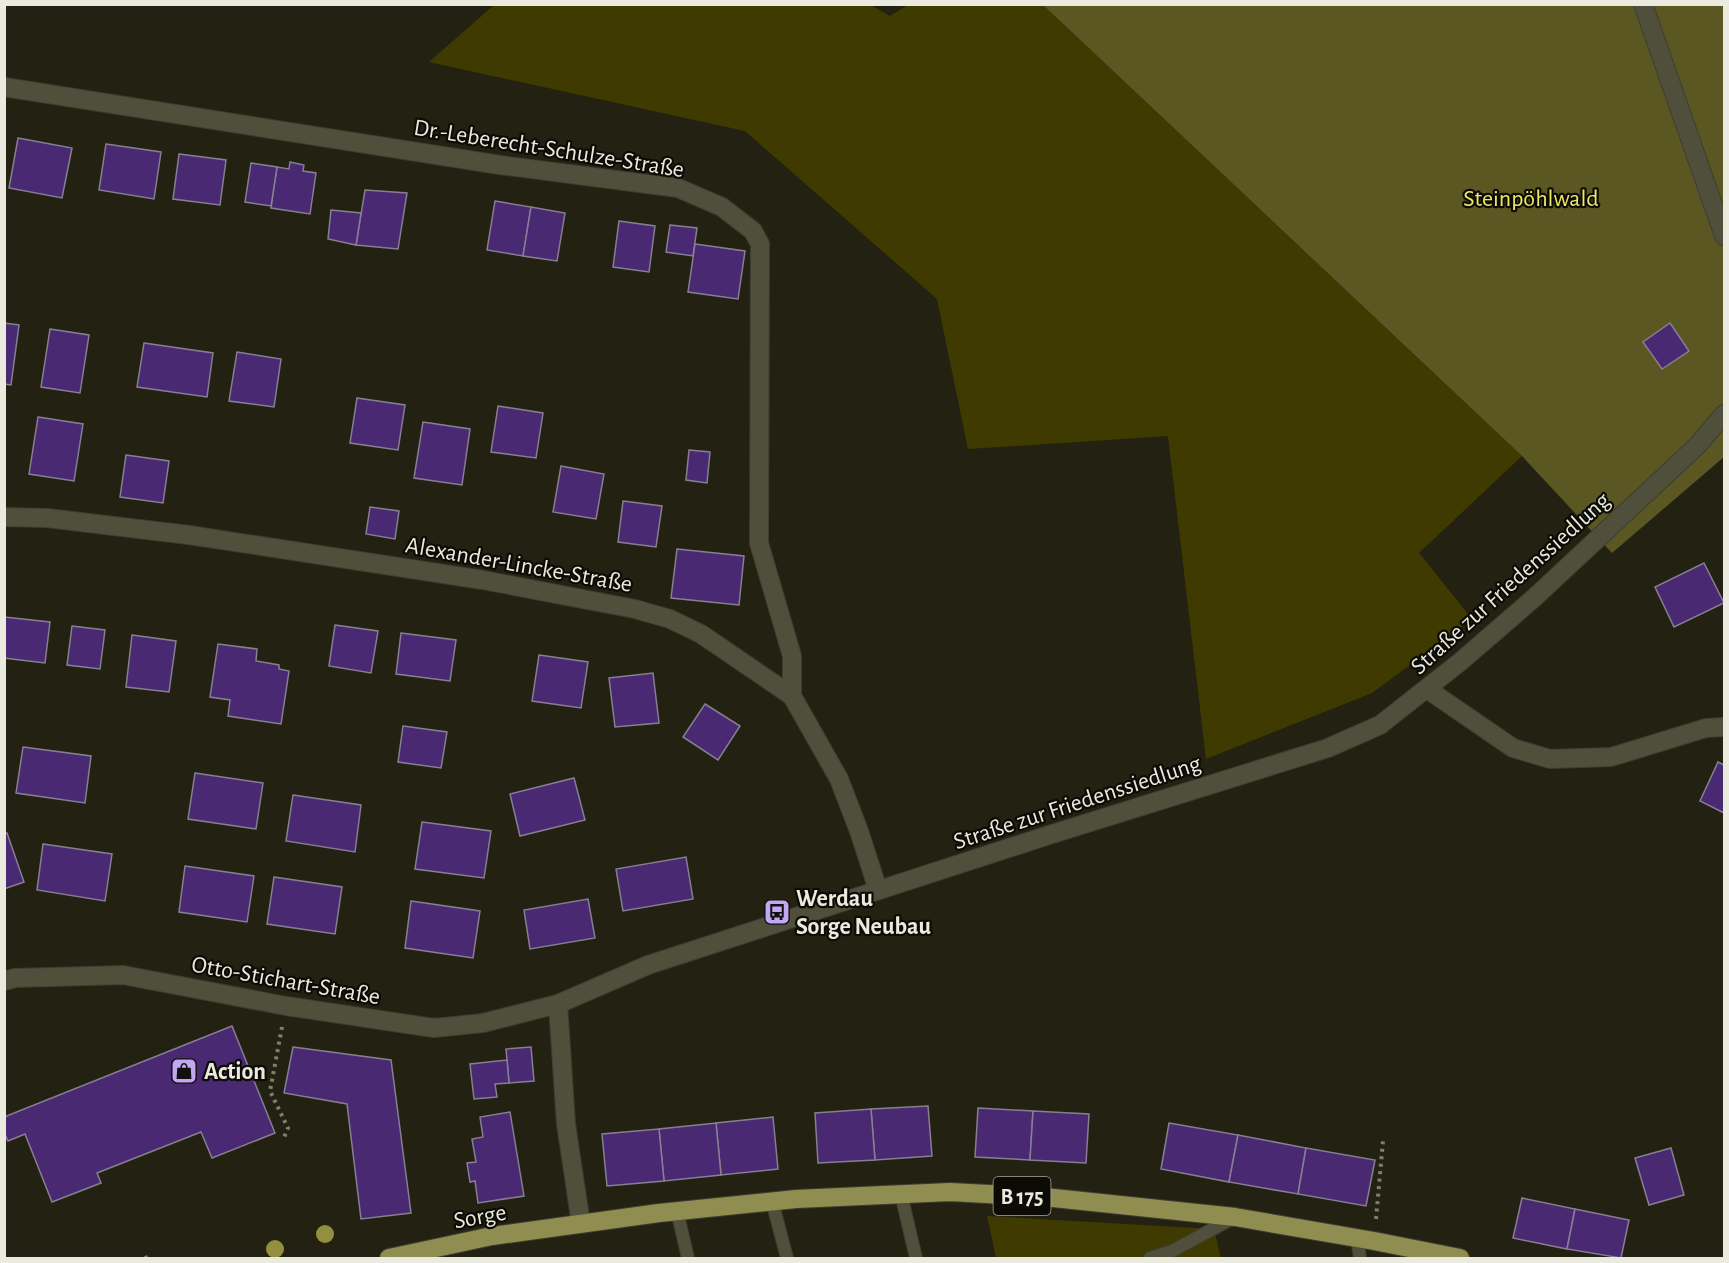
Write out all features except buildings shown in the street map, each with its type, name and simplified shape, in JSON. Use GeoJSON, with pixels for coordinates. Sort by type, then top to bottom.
{"type":"FeatureCollection","features":[{"type":"Feature","properties":{"kind":"main road","name":"B 175"},"geometry":{"type":"LineString","coordinates":[[581,1224],[772,1201],[950,1192],[1044,1197],[1235,1217],[1366,1239],[1460,1258]]}},
{"type":"Feature","properties":{"kind":"main road","name":"Sorge"},"geometry":{"type":"LineString","coordinates":[[389,1258],[492,1236],[581,1224]]}},
{"type":"Feature","properties":{"kind":"street"},"geometry":{"type":"LineString","coordinates":[[1643,4],[1725,236]]}},
{"type":"Feature","properties":{"kind":"street","name":"Dr.-Leberecht-Schulze-Straße"},"geometry":{"type":"LineString","coordinates":[[4,87],[500,165],[678,188],[722,207],[753,231],[760,244],[759,543],[792,656],[792,696]]}},
{"type":"Feature","properties":{"kind":"street","name":"Straße zur Friedenssiedlung"},"geometry":{"type":"LineString","coordinates":[[558,1004],[648,965],[1328,748],[1380,725],[1427,689],[1534,598],[1698,446],[1725,414]]}},
{"type":"Feature","properties":{"kind":"street","name":"Alexander-Lincke-Straße"},"geometry":{"type":"LineString","coordinates":[[4,517],[47,518],[189,535],[483,579],[635,609],[670,619],[701,634],[792,696],[839,779],[878,890]]}},
{"type":"Feature","properties":{"kind":"street"},"geometry":{"type":"LineString","coordinates":[[1427,689],[1513,748],[1550,759],[1611,757],[1706,728],[1725,727]]}},
{"type":"Feature","properties":{"kind":"street","name":"Otto-Stichart-Straße"},"geometry":{"type":"LineString","coordinates":[[4,981],[15,978],[123,975],[286,1006],[434,1028],[483,1023],[558,1004]]}},
{"type":"Feature","properties":{"kind":"street"},"geometry":{"type":"LineString","coordinates":[[558,1004],[566,1124],[581,1224]]}},
{"type":"Feature","properties":{"kind":"lane"},"geometry":{"type":"LineString","coordinates":[[901,1194],[916,1258]]}},
{"type":"Feature","properties":{"kind":"lane"},"geometry":{"type":"LineString","coordinates":[[772,1201],[787,1258]]}},
{"type":"Feature","properties":{"kind":"lane"},"geometry":{"type":"LineString","coordinates":[[677,1211],[688,1258]]}},
{"type":"Feature","properties":{"kind":"lane"},"geometry":{"type":"LineString","coordinates":[[1150,1258],[1172,1251],[1235,1217]]}},
{"type":"Feature","properties":{"kind":"lane"},"geometry":{"type":"LineString","coordinates":[[1360,1258],[1366,1239]]}},
{"type":"Feature","properties":{"kind":"path"},"geometry":{"type":"LineString","coordinates":[[283,1140],[288,1128],[270,1091],[286,1006]]}},
{"type":"Feature","properties":{"kind":"path"},"geometry":{"type":"LineString","coordinates":[[1366,1239],[1383,1140]]}},
{"type":"Feature","properties":{"kind":"shaded area"},"geometry":{"type":"Polygon","coordinates":[[[869,4],[890,16],[908,5],[1043,5],[1522,456],[1419,553],[1472,619],[1372,693],[1206,759],[1168,436],[968,449],[937,299],[745,131],[429,62],[494,5],[869,4]]]}},
{"type":"Feature","properties":{"kind":"shaded area"},"geometry":{"type":"Polygon","coordinates":[[[987,1216],[1214,1229],[1221,1258],[996,1258],[987,1216]]]}},
{"type":"Feature","properties":{"kind":"green space","name":"Steinpöhlwald"},"geometry":{"type":"Polygon","coordinates":[[[1043,5],[1724,5],[1724,457],[1612,553],[1522,456],[1043,5]]]}},
{"type":"Feature","properties":{"kind":"place","name":"Werdau Sorge Neubau"},"geometry":{"type":"Point","coordinates":[777,912]}},
{"type":"Feature","properties":{"kind":"place","name":"Action"},"geometry":{"type":"Point","coordinates":[184,1071]}}]}
